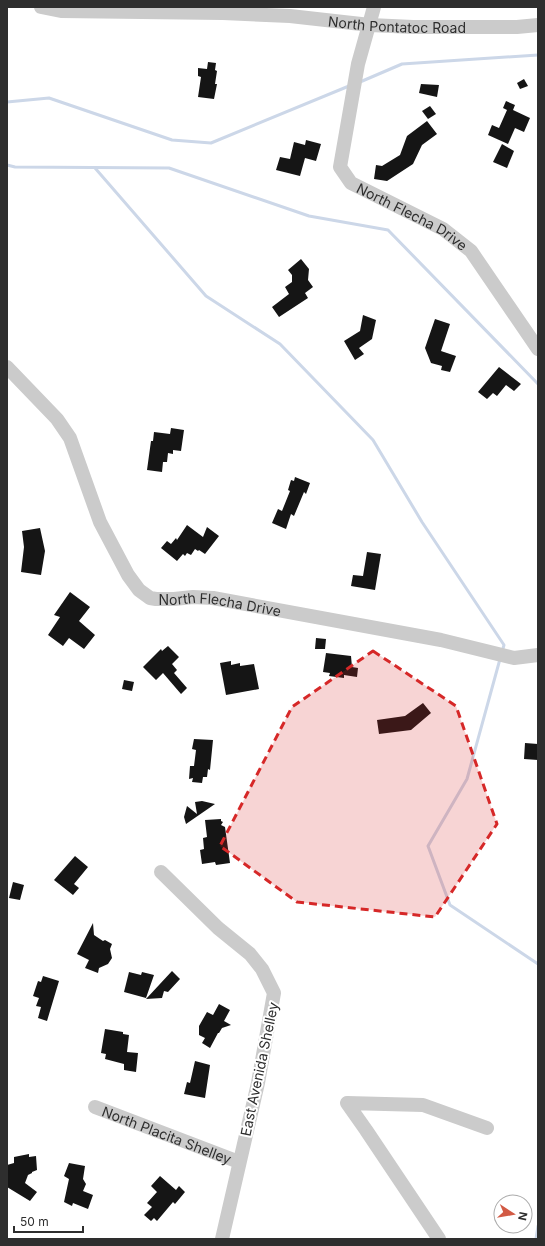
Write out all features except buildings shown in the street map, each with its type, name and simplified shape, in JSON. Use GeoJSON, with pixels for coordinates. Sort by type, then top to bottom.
{"type":"FeatureCollection","features":[{"type":"Feature","properties":{"kind":"street","name":"North Pontatoc Road"},"geometry":{"type":"LineString","coordinates":[[41,7],[61,11],[169,12],[290,16],[370,25],[413,27],[538,26]]}},
{"type":"Feature","properties":{"kind":"street","name":"North Flecha Drive"},"geometry":{"type":"LineString","coordinates":[[374,7],[358,64],[340,167],[351,183],[443,229],[471,251],[536,342]]}},
{"type":"Feature","properties":{"kind":"street","name":"North Flecha Drive"},"geometry":{"type":"LineString","coordinates":[[7,367],[57,419],[70,438],[100,522],[128,574],[144,595],[150,598],[160,599],[193,597],[213,598],[441,640],[514,658],[538,655]]}},
{"type":"Feature","properties":{"kind":"street","name":"East Avenida Shelley"},"geometry":{"type":"LineString","coordinates":[[161,872],[218,928],[250,954],[262,969],[274,993],[258,1083],[222,1239]]}},
{"type":"Feature","properties":{"kind":"street"},"geometry":{"type":"LineString","coordinates":[[439,1239],[347,1103],[423,1105],[487,1128]]}},
{"type":"Feature","properties":{"kind":"street","name":"North Placita Shelley"},"geometry":{"type":"LineString","coordinates":[[95,1107],[239,1162]]}},
{"type":"Feature","properties":{"kind":"highlighted area"},"geometry":{"type":"Polygon","coordinates":[[[373,651],[456,706],[497,824],[435,917],[297,902],[220,846],[292,707],[373,651]]]}},
{"type":"Feature","properties":{"kind":"waterway"},"geometry":{"type":"LineString","coordinates":[[360,82],[402,64],[538,55]]}},
{"type":"Feature","properties":{"kind":"waterway"},"geometry":{"type":"LineString","coordinates":[[7,102],[49,98],[172,140],[211,143],[349,86]]}},
{"type":"Feature","properties":{"kind":"waterway"},"geometry":{"type":"LineString","coordinates":[[7,165],[15,167],[169,168],[309,216],[388,230],[538,384]]}},
{"type":"Feature","properties":{"kind":"waterway"},"geometry":{"type":"LineString","coordinates":[[95,168],[206,296],[280,344],[373,440],[422,522],[504,645],[502,652]]}},
{"type":"Feature","properties":{"kind":"waterway"},"geometry":{"type":"LineString","coordinates":[[500,659],[467,779],[428,846],[450,905],[538,964]]}},
{"type":"Feature","properties":{"kind":"waterway"},"geometry":{"type":"LineString","coordinates":[[536,1239],[538,1226]]}}]}
